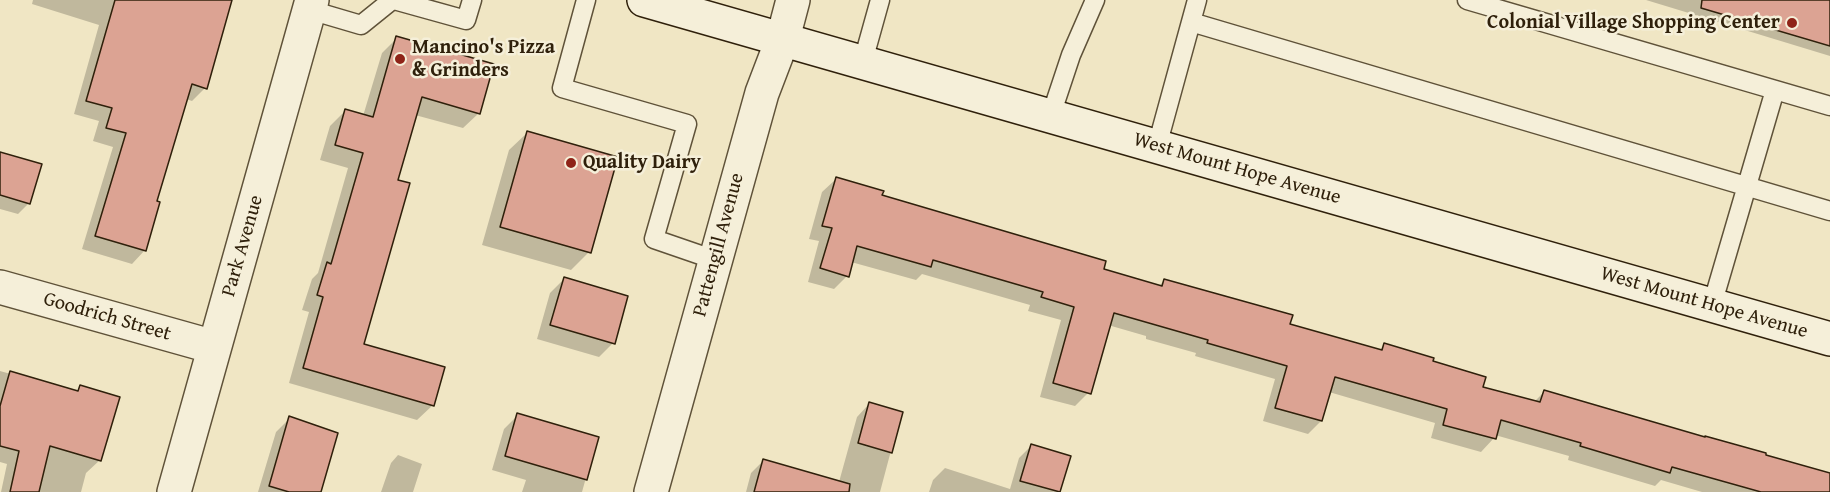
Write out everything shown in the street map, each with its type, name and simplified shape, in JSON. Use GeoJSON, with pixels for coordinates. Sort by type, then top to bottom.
{"type":"FeatureCollection","features":[{"type":"Feature","properties":{"kind":"street","name":"West Mount Hope Avenue"},"geometry":{"type":"LineString","coordinates":[[644,0],[1830,339]]}},
{"type":"Feature","properties":{"kind":"street","name":"Pattengill Avenue"},"geometry":{"type":"LineString","coordinates":[[651,492],[762,93],[783,38],[793,0]]}},
{"type":"Feature","properties":{"kind":"street","name":"Park Avenue"},"geometry":{"type":"LineString","coordinates":[[174,492],[311,5]]}},
{"type":"Feature","properties":{"kind":"street","name":"Goodrich Street"},"geometry":{"type":"LineString","coordinates":[[0,287],[214,347]]}},
{"type":"Feature","properties":{"kind":"lane"},"geometry":{"type":"LineString","coordinates":[[311,5],[361,25],[393,0],[466,20],[472,0]]}},
{"type":"Feature","properties":{"kind":"lane"},"geometry":{"type":"LineString","coordinates":[[586,0],[562,88],[687,124],[654,239],[715,260]]}},
{"type":"Feature","properties":{"kind":"lane"},"geometry":{"type":"LineString","coordinates":[[863,61],[880,0]]}},
{"type":"Feature","properties":{"kind":"lane"},"geometry":{"type":"LineString","coordinates":[[1051,115],[1071,55],[1095,0]]}},
{"type":"Feature","properties":{"kind":"lane"},"geometry":{"type":"LineString","coordinates":[[1157,146],[1197,0]]}},
{"type":"Feature","properties":{"kind":"lane"},"geometry":{"type":"LineString","coordinates":[[1467,0],[1830,106]]}},
{"type":"Feature","properties":{"kind":"lane"},"geometry":{"type":"LineString","coordinates":[[1191,22],[1830,212]]}},
{"type":"Feature","properties":{"kind":"lane"},"geometry":{"type":"LineString","coordinates":[[1712,305],[1775,90]]}},
{"type":"Feature","properties":{"kind":"building"},"geometry":{"type":"Polygon","coordinates":[[[115,0],[232,0],[207,89],[192,84],[157,201],[160,202],[146,251],[95,236],[126,133],[106,128],[112,108],[86,101],[115,0]]]}},
{"type":"Feature","properties":{"kind":"building","name":"Colonial Village Shopping Center"},"geometry":{"type":"Polygon","coordinates":[[[1702,0],[1830,0],[1830,46],[1701,8],[1702,0]]]}},
{"type":"Feature","properties":{"kind":"building"},"geometry":{"type":"Polygon","coordinates":[[[396,36],[494,64],[480,114],[422,97],[398,180],[410,183],[364,344],[445,367],[434,406],[303,368],[323,297],[317,295],[327,262],[331,264],[363,153],[335,145],[345,109],[373,117],[396,36]]]}},
{"type":"Feature","properties":{"kind":"building"},"geometry":{"type":"Polygon","coordinates":[[[527,131],[618,157],[591,253],[500,227],[527,131]]]}},
{"type":"Feature","properties":{"kind":"building"},"geometry":{"type":"Polygon","coordinates":[[[0,152],[42,164],[30,204],[0,195],[0,152]]]}},
{"type":"Feature","properties":{"kind":"building"},"geometry":{"type":"Polygon","coordinates":[[[836,177],[884,191],[882,195],[1106,261],[1104,269],[1162,286],[1164,279],[1293,315],[1290,324],[1382,350],[1384,343],[1434,358],[1433,361],[1486,377],[1483,387],[1540,402],[1544,390],[1830,473],[1830,492],[1761,492],[1672,467],[1670,473],[1580,446],[1581,443],[1501,420],[1496,439],[1443,425],[1447,409],[1335,377],[1322,421],[1275,408],[1287,366],[1114,313],[1091,394],[1053,383],[1074,307],[1041,297],[1043,292],[933,260],[931,267],[857,246],[849,277],[820,268],[832,228],[822,226],[836,177]]]}},
{"type":"Feature","properties":{"kind":"building"},"geometry":{"type":"Polygon","coordinates":[[[564,277],[628,296],[615,344],[550,325],[564,277]]]}},
{"type":"Feature","properties":{"kind":"building"},"geometry":{"type":"Polygon","coordinates":[[[10,371],[78,391],[80,385],[120,397],[101,461],[50,446],[39,492],[10,492],[19,451],[0,446],[0,406],[10,371]]]}},
{"type":"Feature","properties":{"kind":"building"},"geometry":{"type":"Polygon","coordinates":[[[869,402],[903,412],[892,453],[858,443],[869,402]]]}},
{"type":"Feature","properties":{"kind":"building"},"geometry":{"type":"Polygon","coordinates":[[[517,413],[599,437],[587,480],[505,456],[517,413]]]}},
{"type":"Feature","properties":{"kind":"building"},"geometry":{"type":"Polygon","coordinates":[[[289,416],[338,433],[321,492],[289,492],[269,486],[289,416]]]}},
{"type":"Feature","properties":{"kind":"building"},"geometry":{"type":"Polygon","coordinates":[[[1031,444],[1071,456],[1060,492],[1020,481],[1031,444]]]}},
{"type":"Feature","properties":{"kind":"building"},"geometry":{"type":"Polygon","coordinates":[[[763,459],[850,484],[849,492],[754,492],[763,459]]]}},
{"type":"Feature","properties":{"kind":"place","name":"Colonial Village Shopping Center"},"geometry":{"type":"Point","coordinates":[1792,23]}},
{"type":"Feature","properties":{"kind":"place","name":"Mancino's Pizza & Grinders"},"geometry":{"type":"Point","coordinates":[400,59]}},
{"type":"Feature","properties":{"kind":"place","name":"Quality Dairy"},"geometry":{"type":"Point","coordinates":[571,163]}}]}
